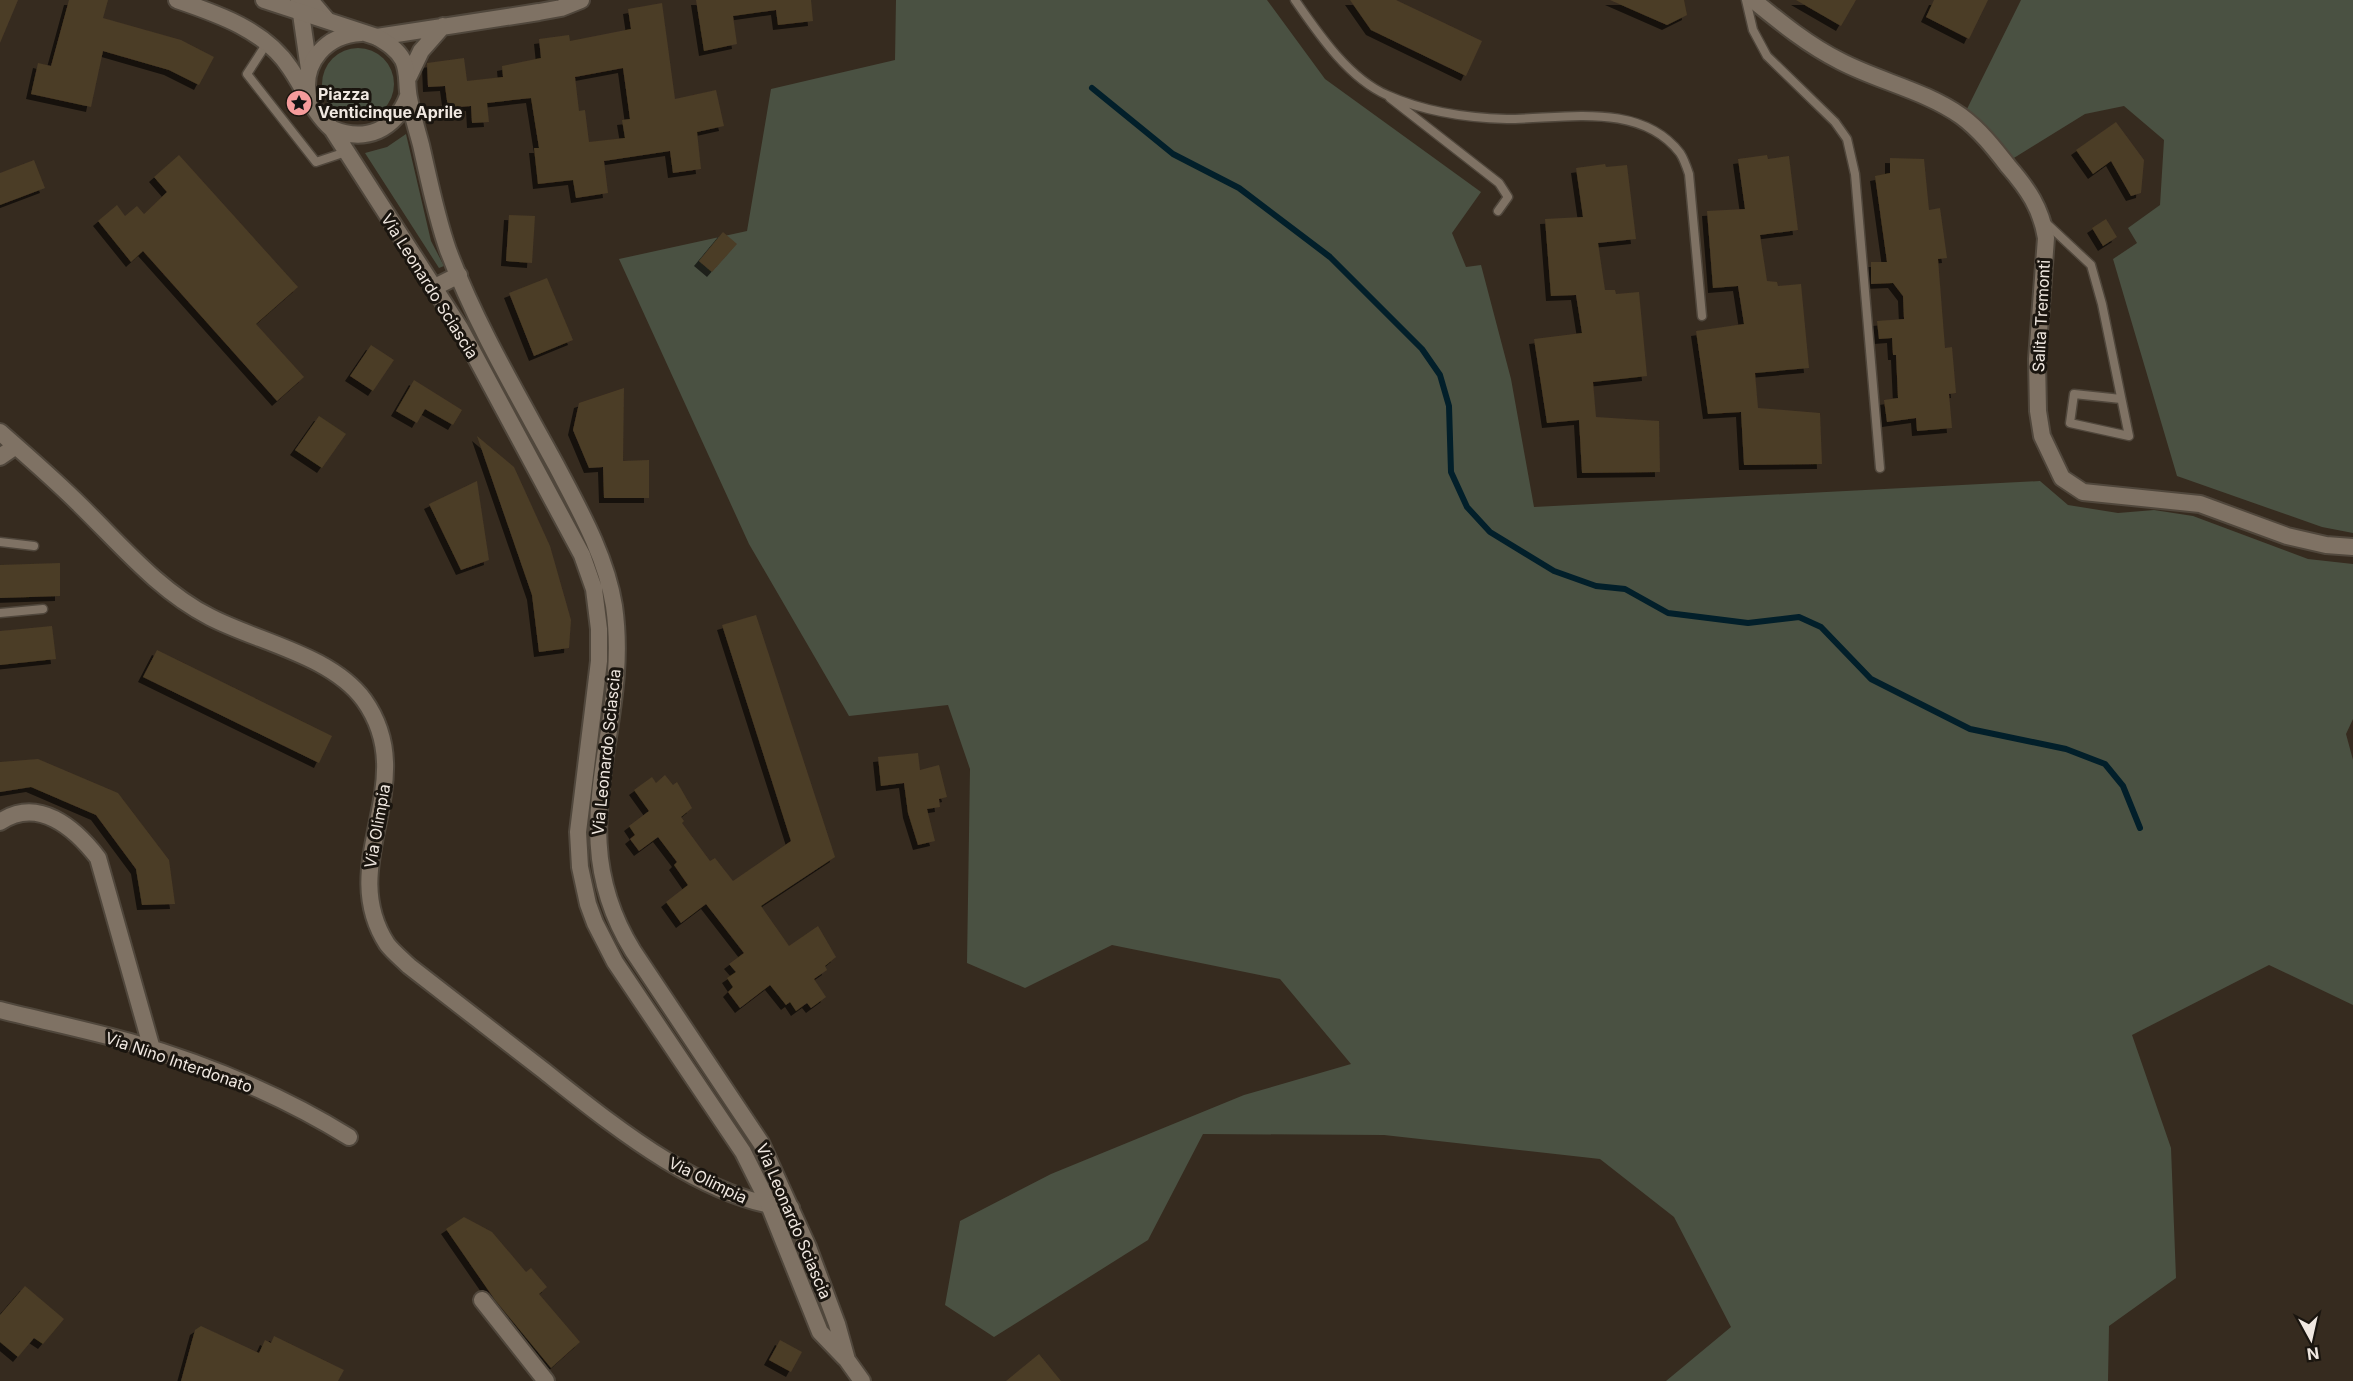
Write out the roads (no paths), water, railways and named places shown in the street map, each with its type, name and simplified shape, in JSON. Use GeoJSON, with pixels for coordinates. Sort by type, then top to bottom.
{"type":"FeatureCollection","features":[{"type":"Feature","properties":{"kind":"street"},"geometry":{"type":"LineString","coordinates":[[177,0],[219,14],[264,41],[289,66],[317,116],[332,129],[358,136],[385,128],[395,120],[408,96],[409,76],[421,51],[442,26]]}},
{"type":"Feature","properties":{"kind":"street"},"geometry":{"type":"LineString","coordinates":[[309,69],[325,45],[342,36],[369,35],[539,12],[581,0]]}},
{"type":"Feature","properties":{"kind":"street","name":"Salita Tremonti"},"geometry":{"type":"LineString","coordinates":[[1753,0],[1839,61],[1960,116],[1979,131],[2029,191],[2043,220],[2046,238],[2037,359],[2038,411],[2042,436],[2062,478],[2083,492],[2200,504],[2287,536],[2326,545],[2353,547]]}},
{"type":"Feature","properties":{"kind":"street"},"geometry":{"type":"LineString","coordinates":[[271,1],[303,4],[326,20],[369,35],[392,46],[402,58],[409,76]]}},
{"type":"Feature","properties":{"kind":"street"},"geometry":{"type":"LineString","coordinates":[[303,4],[309,69],[308,98]]}},
{"type":"Feature","properties":{"kind":"street","name":"Via Leonardo Sciascia"},"geometry":{"type":"LineString","coordinates":[[408,96],[433,199],[459,275],[478,320],[597,549],[610,587],[616,630],[615,664],[598,809],[599,866],[607,898],[621,932],[761,1143],[791,1208],[837,1324],[848,1360]]}},
{"type":"Feature","properties":{"kind":"street","name":"Via Leonardo Sciascia"},"geometry":{"type":"LineString","coordinates":[[332,129],[435,287],[555,501],[582,555],[594,590],[599,629],[599,662],[579,820],[580,867],[595,923],[615,962],[743,1152],[769,1206],[820,1332],[848,1360],[862,1381]]}},
{"type":"Feature","properties":{"kind":"street"},"geometry":{"type":"LineString","coordinates":[[435,287],[459,275]]}},
{"type":"Feature","properties":{"kind":"street","name":"Via Olimpia"},"geometry":{"type":"LineString","coordinates":[[0,432],[62,486],[151,576],[185,602],[240,631],[322,664],[346,681],[364,700],[376,722],[384,752],[386,782],[368,870],[368,894],[375,919],[388,945],[409,966],[611,1123],[659,1155],[749,1201],[791,1208]]}},
{"type":"Feature","properties":{"kind":"street"},"geometry":{"type":"LineString","coordinates":[[0,457],[16,446]]}},
{"type":"Feature","properties":{"kind":"street"},"geometry":{"type":"LineString","coordinates":[[0,822],[15,813],[28,811],[46,815],[66,824],[80,835],[98,858],[152,1049]]}},
{"type":"Feature","properties":{"kind":"street"},"geometry":{"type":"LineString","coordinates":[[652,1016],[669,1005]]}},
{"type":"Feature","properties":{"kind":"street","name":"Via Nino Interdonato"},"geometry":{"type":"LineString","coordinates":[[0,1010],[152,1049],[244,1082],[306,1110],[349,1137]]}},
{"type":"Feature","properties":{"kind":"street"},"geometry":{"type":"LineString","coordinates":[[694,1078],[711,1066]]}},
{"type":"Feature","properties":{"kind":"street"},"geometry":{"type":"LineString","coordinates":[[482,1300],[546,1381]]}},
{"type":"Feature","properties":{"kind":"lane"},"geometry":{"type":"LineString","coordinates":[[1295,0],[1344,64],[1499,183],[1508,196],[1498,211]]}},
{"type":"Feature","properties":{"kind":"lane"},"geometry":{"type":"LineString","coordinates":[[1746,0],[1753,30],[1767,56],[1834,122],[1847,139],[1855,174],[1880,468]]}},
{"type":"Feature","properties":{"kind":"lane"},"geometry":{"type":"LineString","coordinates":[[264,41],[247,74],[316,162],[349,157]]}},
{"type":"Feature","properties":{"kind":"lane"},"geometry":{"type":"LineString","coordinates":[[1385,94],[1457,115],[1505,119],[1616,117],[1651,129],[1680,154],[1689,174],[1702,316]]}},
{"type":"Feature","properties":{"kind":"lane"},"geometry":{"type":"LineString","coordinates":[[2043,220],[2091,266],[2102,304],[2129,436],[2070,423],[2074,394],[2121,399]]}},
{"type":"Feature","properties":{"kind":"lane"},"geometry":{"type":"LineString","coordinates":[[0,542],[34,546]]}},
{"type":"Feature","properties":{"kind":"lane"},"geometry":{"type":"LineString","coordinates":[[0,613],[43,609]]}},
{"type":"Feature","properties":{"kind":"waterway"},"geometry":{"type":"LineString","coordinates":[[1092,88],[1173,154],[1239,188],[1330,257],[1422,349],[1440,375],[1449,406],[1451,472],[1467,507],[1490,532],[1554,571],[1596,586],[1625,589],[1668,613],[1748,623],[1799,617],[1821,627],[1871,679],[1970,729],[2066,749],[2105,764],[2123,786],[2140,828]]}},
{"type":"Feature","properties":{"kind":"place","name":"Piazza Venticinque Aprile"},"geometry":{"type":"Point","coordinates":[299,103]}}]}
